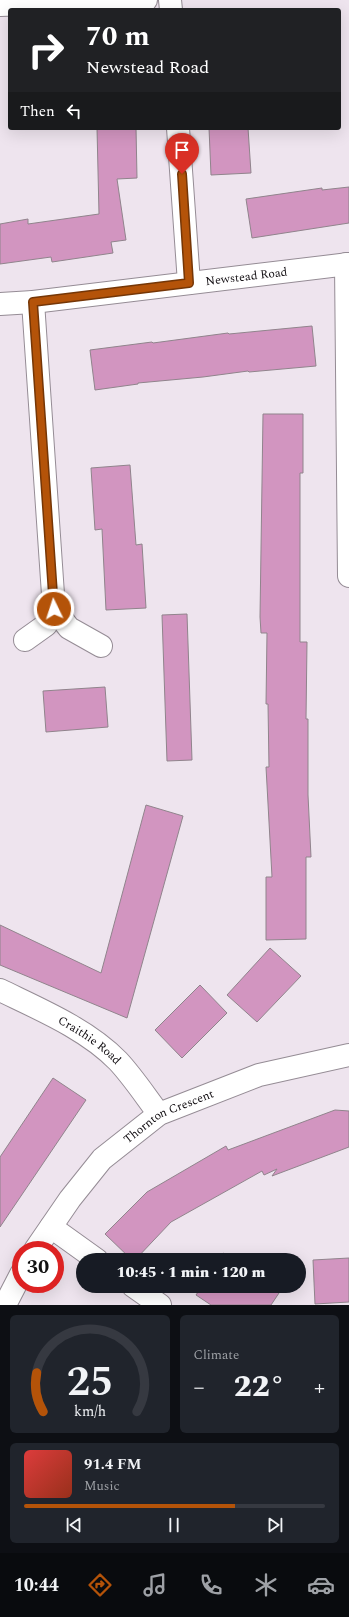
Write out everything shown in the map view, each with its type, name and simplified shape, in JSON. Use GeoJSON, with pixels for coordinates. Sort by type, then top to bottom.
{"type":"FeatureCollection","features":[{"type":"Feature","properties":{"kind":"street"},"geometry":{"type":"LineString","coordinates":[[0,6],[41,2],[146,0]]}},
{"type":"Feature","properties":{"kind":"street"},"geometry":{"type":"LineString","coordinates":[[178,130],[189,283]]}},
{"type":"Feature","properties":{"kind":"street"},"geometry":{"type":"LineString","coordinates":[[348,264],[349,576]]}},
{"type":"Feature","properties":{"kind":"street","name":"Newstead Road"},"geometry":{"type":"LineString","coordinates":[[0,304],[33,302],[348,264]]}},
{"type":"Feature","properties":{"kind":"street"},"geometry":{"type":"LineString","coordinates":[[25,640],[46,625],[54,609],[33,302]]}},
{"type":"Feature","properties":{"kind":"street"},"geometry":{"type":"LineString","coordinates":[[54,609],[69,628],[101,646]]}},
{"type":"Feature","properties":{"kind":"street","name":"Craithie Road"},"geometry":{"type":"LineString","coordinates":[[0,990],[53,1016],[84,1034],[118,1061],[160,1114]]}},
{"type":"Feature","properties":{"kind":"street","name":"Thornton Crescent"},"geometry":{"type":"LineString","coordinates":[[42,1241],[70,1199],[102,1159],[160,1114],[258,1075],[349,1054]]}},
{"type":"Feature","properties":{"kind":"street"},"geometry":{"type":"LineString","coordinates":[[51,1228],[87,1253]]}},
{"type":"Feature","properties":{"kind":"street"},"geometry":{"type":"LineString","coordinates":[[5,1305],[12,1291]]}},
{"type":"Feature","properties":{"kind":"street"},"geometry":{"type":"LineString","coordinates":[[143,1293],[160,1305]]}},
{"type":"Feature","properties":{"kind":"building"},"geometry":{"type":"Polygon","coordinates":[[[97,130],[136,130],[137,178],[117,179],[126,240],[111,242],[113,253],[52,262],[51,257],[0,264],[0,224],[28,219],[28,224],[99,214],[97,130]]]}},
{"type":"Feature","properties":{"kind":"building"},"geometry":{"type":"Polygon","coordinates":[[[209,130],[248,130],[251,173],[211,175],[209,130]]]}},
{"type":"Feature","properties":{"kind":"building"},"geometry":{"type":"Polygon","coordinates":[[[349,187],[349,223],[252,238],[246,199],[322,188],[322,190],[349,187]]]}},
{"type":"Feature","properties":{"kind":"building"},"geometry":{"type":"Polygon","coordinates":[[[312,326],[316,366],[248,371],[138,383],[95,390],[90,350],[228,333],[312,326]]]}},
{"type":"Feature","properties":{"kind":"building"},"geometry":{"type":"Polygon","coordinates":[[[263,414],[303,414],[303,473],[300,473],[300,642],[307,642],[306,719],[308,719],[308,795],[311,857],[306,857],[306,939],[266,940],[266,877],[272,877],[266,767],[269,767],[268,704],[266,704],[267,633],[261,633],[260,617],[263,414]]]}},
{"type":"Feature","properties":{"kind":"building"},"geometry":{"type":"Polygon","coordinates":[[[130,465],[136,545],[142,544],[146,608],[106,610],[102,529],[95,530],[91,468],[130,465]]]}},
{"type":"Feature","properties":{"kind":"building"},"geometry":{"type":"Polygon","coordinates":[[[187,614],[192,760],[167,761],[162,615],[187,614]]]}},
{"type":"Feature","properties":{"kind":"building"},"geometry":{"type":"Polygon","coordinates":[[[105,687],[108,727],[46,732],[43,691],[105,687]]]}},
{"type":"Feature","properties":{"kind":"building"},"geometry":{"type":"Polygon","coordinates":[[[146,805],[183,816],[127,1018],[0,965],[0,925],[101,973],[146,805]]]}},
{"type":"Feature","properties":{"kind":"building"},"geometry":{"type":"Polygon","coordinates":[[[270,948],[301,976],[257,1022],[227,995],[270,948]]]}},
{"type":"Feature","properties":{"kind":"building"},"geometry":{"type":"Polygon","coordinates":[[[200,985],[227,1013],[182,1058],[155,1030],[200,985]]]}},
{"type":"Feature","properties":{"kind":"building"},"geometry":{"type":"Polygon","coordinates":[[[53,1078],[86,1100],[0,1227],[0,1157],[53,1078]]]}},
{"type":"Feature","properties":{"kind":"building"},"geometry":{"type":"Polygon","coordinates":[[[335,1110],[349,1111],[349,1147],[272,1176],[277,1169],[264,1175],[262,1171],[171,1222],[142,1253],[125,1253],[105,1234],[147,1192],[226,1146],[228,1150],[335,1110]]]}},
{"type":"Feature","properties":{"kind":"building"},"geometry":{"type":"Polygon","coordinates":[[[349,1258],[349,1302],[315,1304],[313,1260],[349,1258]]]}},
{"type":"Feature","properties":{"kind":"building"},"geometry":{"type":"Polygon","coordinates":[[[197,1293],[279,1293],[271,1305],[211,1305],[196,1295],[197,1293]]]}},
{"type":"Feature","properties":{"kind":"route"},"geometry":{"type":"LineString","coordinates":[[54,609],[33,302],[189,283],[182,174]]}}]}
